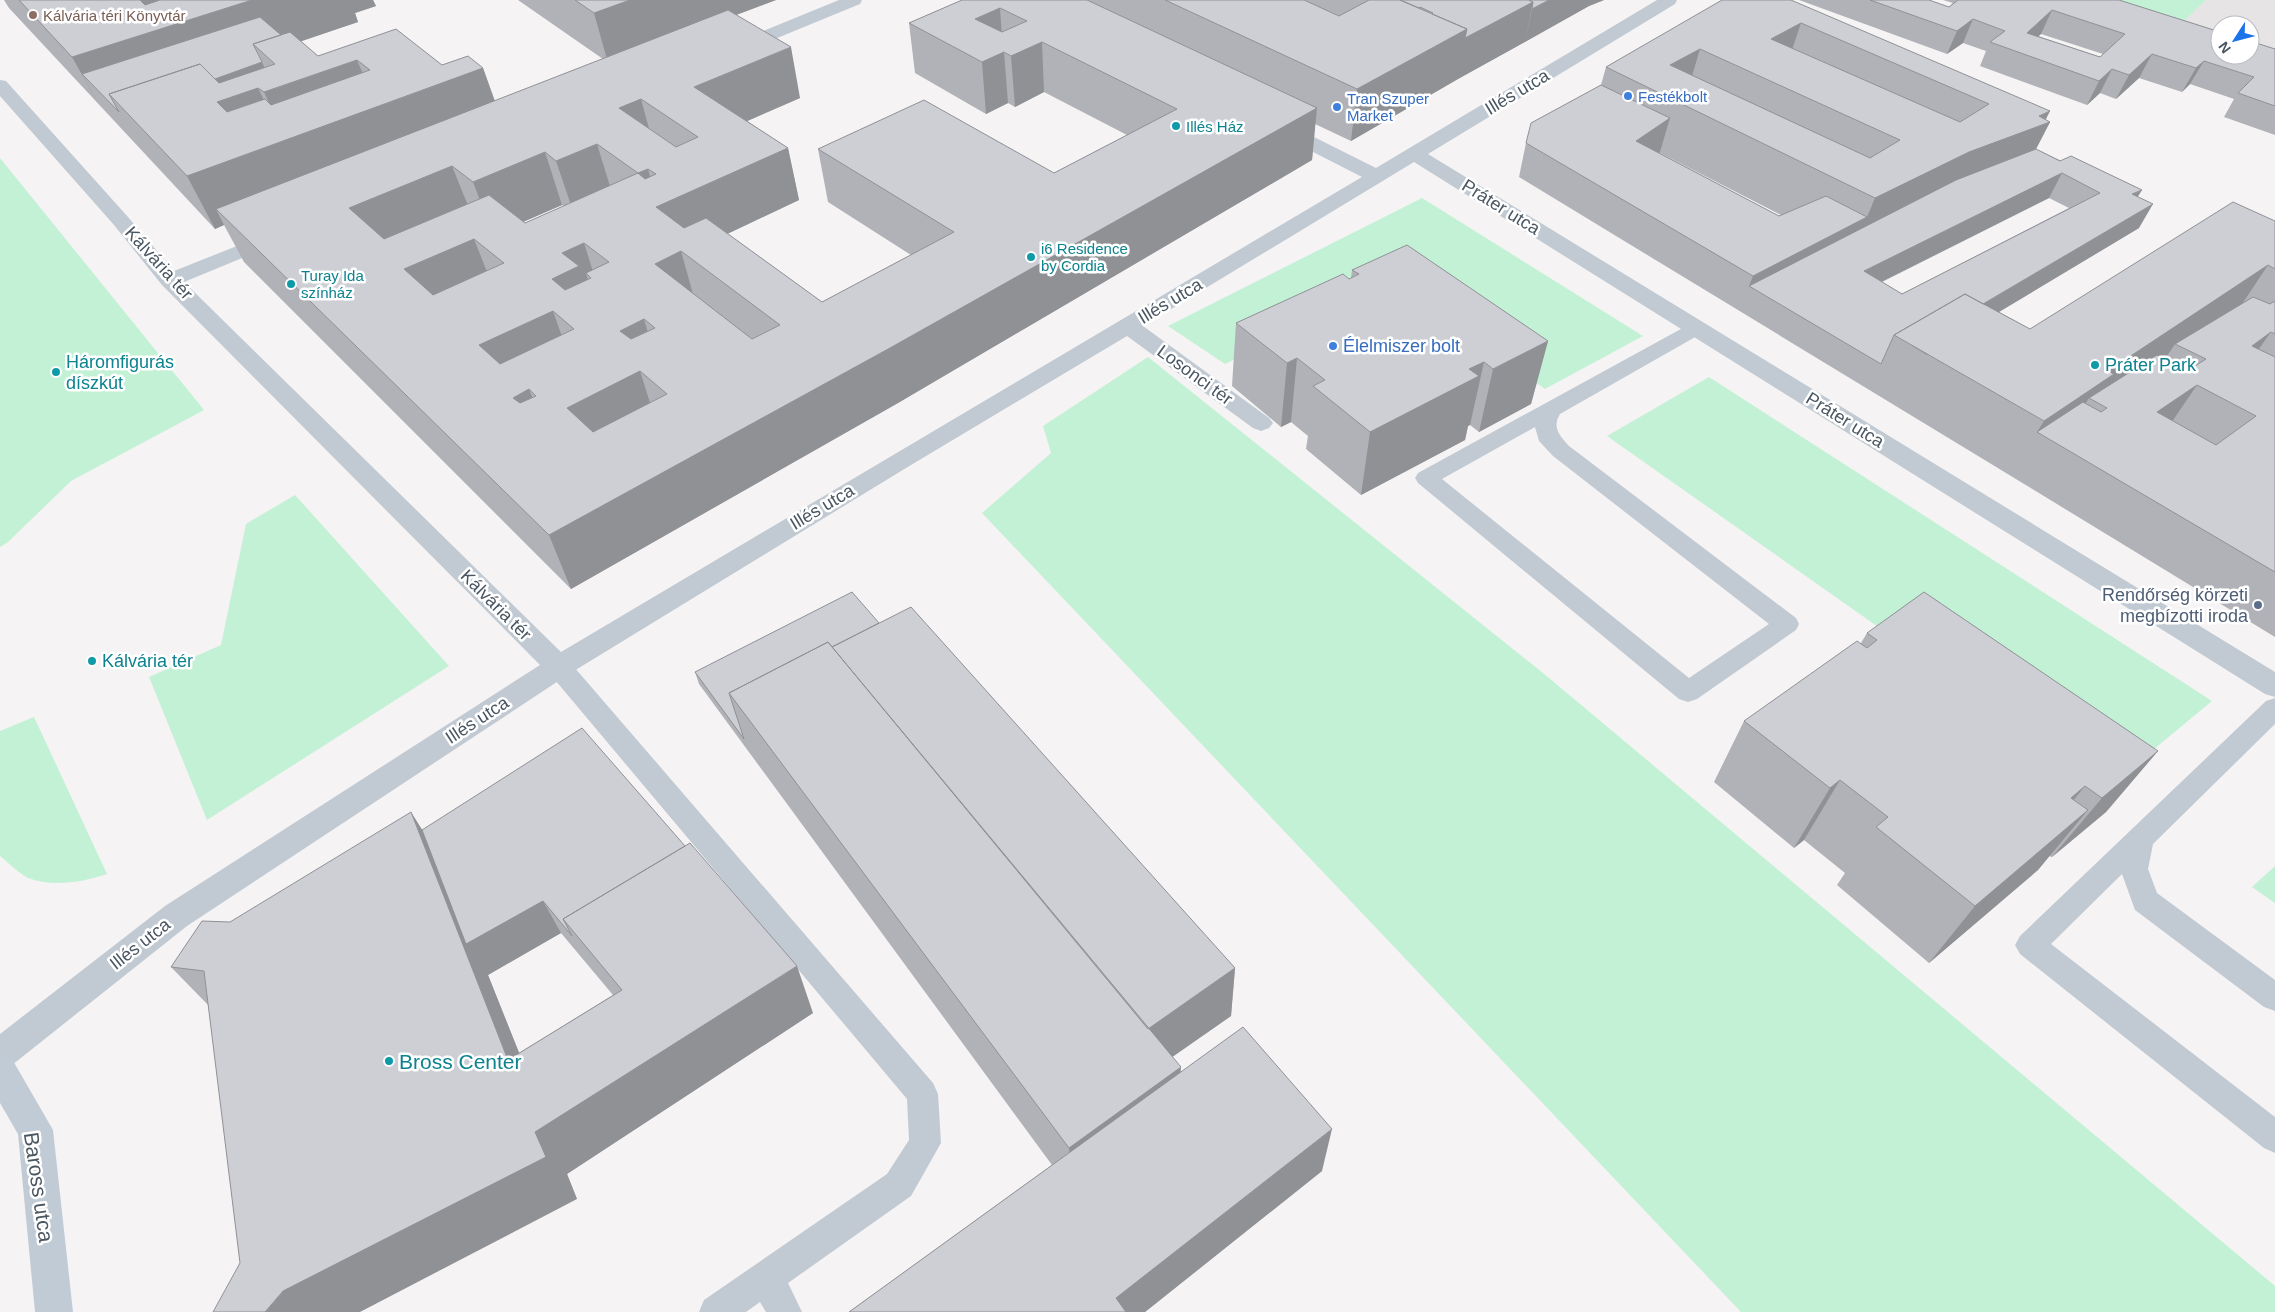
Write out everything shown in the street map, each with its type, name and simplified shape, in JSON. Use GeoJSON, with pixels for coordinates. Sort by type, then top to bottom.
{"type":"FeatureCollection","features":[{"type":"Feature","properties":{"kind":"street"},"geometry":{"type":"LineString","coordinates":[[718,56],[854,0]]}},
{"type":"Feature","properties":{"kind":"street","name":"Illés utca"},"geometry":{"type":"LineString","coordinates":[[0,1054],[176,916],[559,667],[897,462],[1378,177],[1669,0]]}},
{"type":"Feature","properties":{"kind":"street","name":"Kálvária tér"},"geometry":{"type":"LineString","coordinates":[[0,85],[121,221],[170,280],[559,667]]}},
{"type":"Feature","properties":{"kind":"street"},"geometry":{"type":"LineString","coordinates":[[1262,119],[1378,177]]}},
{"type":"Feature","properties":{"kind":"street","name":"Práter utca"},"geometry":{"type":"LineString","coordinates":[[1415,154],[2275,686]]}},
{"type":"Feature","properties":{"kind":"street"},"geometry":{"type":"LineString","coordinates":[[170,280],[289,231]]}},
{"type":"Feature","properties":{"kind":"street","name":"Losonci tér"},"geometry":{"type":"LineString","coordinates":[[1128,326],[1261,423]]}},
{"type":"Feature","properties":{"kind":"street","name":"Baross utca"},"geometry":{"type":"LineString","coordinates":[[0,1070],[35,1130],[54,1312]]}},
{"type":"Feature","properties":{"kind":"lane"},"geometry":{"type":"LineString","coordinates":[[1552,409],[1545,421],[1547,436],[1561,451],[1787,624],[1688,692],[1426,478],[1697,328]]}},
{"type":"Feature","properties":{"kind":"lane"},"geometry":{"type":"LineString","coordinates":[[559,667],[922,1094],[925,1143],[899,1186],[716,1312]]}},
{"type":"Feature","properties":{"kind":"lane"},"geometry":{"type":"LineString","coordinates":[[2275,708],[2030,945],[2275,1137]]}},
{"type":"Feature","properties":{"kind":"lane"},"geometry":{"type":"LineString","coordinates":[[2140,839],[2134,869],[2146,901],[2275,997]]}},
{"type":"Feature","properties":{"kind":"lane"},"geometry":{"type":"LineString","coordinates":[[766,1278],[785,1312]]}},
{"type":"Feature","properties":{"kind":"shaded area"},"geometry":{"type":"Polygon","coordinates":[[[2206,0],[2275,0],[2275,49],[2260,45],[2260,15],[2210,15],[2210,29],[2184,21],[2206,0]]]}},
{"type":"Feature","properties":{"kind":"green space"},"geometry":{"type":"Polygon","coordinates":[[[2119,0],[2206,0],[2184,21],[2119,0]]]}},
{"type":"Feature","properties":{"kind":"green space"},"geometry":{"type":"Polygon","coordinates":[[[0,158],[204,410],[71,481],[8,542],[0,547],[0,158]]]}},
{"type":"Feature","properties":{"kind":"green space"},"geometry":{"type":"Polygon","coordinates":[[[1422,198],[1643,336],[1545,389],[1395,282],[1225,364],[1168,326],[1422,198]]]}},
{"type":"Feature","properties":{"kind":"green space"},"geometry":{"type":"Polygon","coordinates":[[[1148,357],[1543,673],[2275,1286],[2275,1312],[1741,1312],[982,513],[1051,453],[1043,426],[1148,357]]]}},
{"type":"Feature","properties":{"kind":"green space"},"geometry":{"type":"Polygon","coordinates":[[[1709,377],[2212,701],[2107,788],[1607,436],[1709,377]]]}},
{"type":"Feature","properties":{"kind":"green space"},"geometry":{"type":"Polygon","coordinates":[[[295,495],[449,666],[207,820],[149,677],[221,645],[246,524],[295,495]]]}},
{"type":"Feature","properties":{"kind":"green space"},"geometry":{"type":"Polygon","coordinates":[[[34,717],[107,874],[89,879],[49,883],[23,875],[0,856],[0,731],[34,717]]]}},
{"type":"Feature","properties":{"kind":"green space"},"geometry":{"type":"Polygon","coordinates":[[[2275,866],[2275,903],[2252,887],[2275,866]]]}},
{"type":"Feature","properties":{"kind":"building"},"geometry":{"type":"Polygon","coordinates":[[[19,0],[140,0],[145,5],[160,0],[252,0],[72,57],[19,0]]]}},
{"type":"Feature","properties":{"kind":"building"},"geometry":{"type":"Polygon","coordinates":[[[575,0],[630,0],[594,13],[575,0]]]}},
{"type":"Feature","properties":{"kind":"building"},"geometry":{"type":"Polygon","coordinates":[[[962,0],[1087,0],[1317,108],[890,348],[549,535],[216,209],[728,10],[791,47],[694,87],[788,148],[656,207],[684,228],[706,218],[822,302],[954,232],[818,149],[924,100],[1054,173],[1177,109],[1042,42],[1011,56],[1004,52],[982,62],[909,23],[962,0]],[[1000,8],[975,19],[1002,32],[1027,21],[1000,8]],[[641,99],[619,108],[676,147],[698,137],[641,99]],[[597,144],[556,161],[545,152],[473,182],[452,166],[349,208],[384,239],[489,195],[525,223],[638,173],[597,144]],[[648,169],[638,173],[645,179],[656,174],[648,169]],[[474,239],[404,269],[433,295],[504,263],[474,239]],[[584,243],[562,253],[579,266],[552,279],[565,290],[591,278],[586,273],[609,262],[584,243]],[[681,251],[655,264],[752,339],[780,325],[681,251]],[[553,311],[479,345],[500,364],[574,329],[553,311]],[[644,319],[620,331],[631,339],[655,328],[644,319]],[[640,371],[567,408],[593,432],[667,394],[640,371]],[[529,389],[513,398],[520,403],[536,396],[529,389]]]}},
{"type":"Feature","properties":{"kind":"building"},"geometry":{"type":"Polygon","coordinates":[[[1165,0],[1304,0],[1339,16],[1369,0],[1400,0],[1467,29],[1357,89],[1165,0]]]}},
{"type":"Feature","properties":{"kind":"building"},"geometry":{"type":"Polygon","coordinates":[[[1400,0],[1529,0],[1533,2],[1465,38],[1467,29],[1420,7],[1400,0]]]}},
{"type":"Feature","properties":{"kind":"building"},"geometry":{"type":"Polygon","coordinates":[[[1529,0],[1549,0],[1532,9],[1533,2],[1529,0]]]}},
{"type":"Feature","properties":{"kind":"building"},"geometry":{"type":"Polygon","coordinates":[[[1722,0],[1791,0],[2050,111],[2039,116],[2050,122],[1969,152],[1875,198],[1606,67],[1722,0]],[[1801,23],[1771,39],[1960,122],[1989,104],[1801,23]],[[1700,49],[1670,65],[1870,158],[1900,140],[1700,49]]]}},
{"type":"Feature","properties":{"kind":"building"},"geometry":{"type":"Polygon","coordinates":[[[1870,0],[1929,0],[1949,7],[1958,0],[2119,0],[2210,29],[2210,63],[2204,61],[2196,68],[2152,54],[2129,75],[2112,69],[2099,81],[1990,42],[2005,31],[1973,19],[1957,31],[1870,0]],[[2052,10],[2027,33],[2100,57],[2125,34],[2052,10]]]}},
{"type":"Feature","properties":{"kind":"building"},"geometry":{"type":"Polygon","coordinates":[[[260,17],[281,35],[253,44],[262,62],[215,79],[200,64],[109,94],[119,112],[82,74],[260,17]]]}},
{"type":"Feature","properties":{"kind":"building"},"geometry":{"type":"Polygon","coordinates":[[[396,29],[442,65],[468,56],[483,68],[187,176],[109,94],[200,64],[219,83],[275,64],[253,44],[290,32],[318,56],[396,29]],[[357,60],[264,92],[258,88],[217,102],[227,112],[265,99],[271,105],[370,70],[357,60]]]}},
{"type":"Feature","properties":{"kind":"building"},"geometry":{"type":"Polygon","coordinates":[[[2260,44],[2275,49],[2275,106],[2238,93],[2254,77],[2216,65],[2260,65],[2260,44]]]}},
{"type":"Feature","properties":{"kind":"building"},"geometry":{"type":"Polygon","coordinates":[[[1601,85],[1670,118],[1636,141],[1779,216],[1826,196],[1867,217],[1753,276],[1526,143],[1531,123],[1601,85]]]}},
{"type":"Feature","properties":{"kind":"building"},"geometry":{"type":"Polygon","coordinates":[[[2036,149],[2060,161],[2071,156],[2142,190],[2132,194],[2153,204],[1983,304],[1965,294],[1894,335],[1881,364],[1749,286],[1956,180],[2036,149]],[[2062,173],[1864,271],[1902,294],[2100,193],[2062,173]]]}},
{"type":"Feature","properties":{"kind":"building"},"geometry":{"type":"Polygon","coordinates":[[[2233,202],[2275,221],[2275,269],[2268,265],[2108,371],[2114,374],[2044,421],[1894,335],[1965,294],[2030,329],[2233,202]]]}},
{"type":"Feature","properties":{"kind":"building"},"geometry":{"type":"Polygon","coordinates":[[[1407,245],[1548,341],[1493,369],[1484,362],[1469,369],[1479,376],[1370,432],[1313,386],[1325,380],[1297,358],[1287,363],[1236,323],[1343,274],[1349,279],[1359,274],[1352,270],[1407,245]]]}},
{"type":"Feature","properties":{"kind":"building"},"geometry":{"type":"Polygon","coordinates":[[[2253,297],[2270,304],[2275,301],[2275,334],[2271,332],[2252,346],[2275,357],[2275,572],[2037,432],[2083,402],[2101,412],[2107,408],[2089,398],[2157,355],[2187,371],[2206,359],[2175,344],[2253,297]],[[2197,385],[2157,412],[2216,445],[2256,416],[2197,385]]]}},
{"type":"Feature","properties":{"kind":"building"},"geometry":{"type":"Polygon","coordinates":[[[852,592],[879,623],[832,647],[828,642],[729,693],[744,739],[695,672],[852,592]]]}},
{"type":"Feature","properties":{"kind":"building"},"geometry":{"type":"Polygon","coordinates":[[[1924,592],[2158,751],[2102,798],[2085,786],[2071,798],[2088,810],[1975,906],[1876,827],[1888,817],[1840,780],[1830,788],[1744,721],[1857,641],[1867,648],[1877,640],[1867,633],[1924,592]]]}},
{"type":"Feature","properties":{"kind":"building"},"geometry":{"type":"Polygon","coordinates":[[[911,607],[1235,968],[1148,1029],[832,647],[911,607]]]}},
{"type":"Feature","properties":{"kind":"building"},"geometry":{"type":"Polygon","coordinates":[[[828,642],[1181,1067],[1069,1148],[729,693],[828,642]]]}},
{"type":"Feature","properties":{"kind":"building"},"geometry":{"type":"Polygon","coordinates":[[[582,728],[685,846],[563,919],[572,936],[543,901],[466,944],[422,830],[582,728]]]}},
{"type":"Feature","properties":{"kind":"building"},"geometry":{"type":"Polygon","coordinates":[[[411,812],[508,1060],[622,990],[563,919],[690,843],[797,966],[535,1132],[546,1157],[283,1291],[265,1312],[213,1312],[240,1263],[204,971],[171,967],[202,921],[230,922],[411,812]]]}},
{"type":"Feature","properties":{"kind":"building"},"geometry":{"type":"Polygon","coordinates":[[[1243,1027],[1332,1129],[1116,1298],[1126,1312],[849,1312],[1243,1027]]]}},
{"type":"Feature","properties":{"kind":"place","name":"Kálvária téri Könyvtár"},"geometry":{"type":"Point","coordinates":[33,15]}},
{"type":"Feature","properties":{"kind":"place","name":"Festékbolt"},"geometry":{"type":"Point","coordinates":[1628,96]}},
{"type":"Feature","properties":{"kind":"place","name":"Tran Szuper Market"},"geometry":{"type":"Point","coordinates":[1337,107]}},
{"type":"Feature","properties":{"kind":"place","name":"Illés Ház"},"geometry":{"type":"Point","coordinates":[1176,126]}},
{"type":"Feature","properties":{"kind":"place","name":"i6 Residence by Cordia"},"geometry":{"type":"Point","coordinates":[1031,257]}},
{"type":"Feature","properties":{"kind":"place","name":"Turay Ida színház"},"geometry":{"type":"Point","coordinates":[291,284]}},
{"type":"Feature","properties":{"kind":"place","name":"Élelmiszer bolt"},"geometry":{"type":"Point","coordinates":[1333,346]}},
{"type":"Feature","properties":{"kind":"place","name":"Práter Park"},"geometry":{"type":"Point","coordinates":[2095,365]}},
{"type":"Feature","properties":{"kind":"place","name":"Háromfigurás díszkút"},"geometry":{"type":"Point","coordinates":[56,372]}},
{"type":"Feature","properties":{"kind":"place","name":"Rendőrség körzeti megbízotti iroda"},"geometry":{"type":"Point","coordinates":[2258,605]}},
{"type":"Feature","properties":{"kind":"place","name":"Kálvária tér"},"geometry":{"type":"Point","coordinates":[92,661]}},
{"type":"Feature","properties":{"kind":"place","name":"Bross Center"},"geometry":{"type":"Point","coordinates":[389,1061]}}]}
